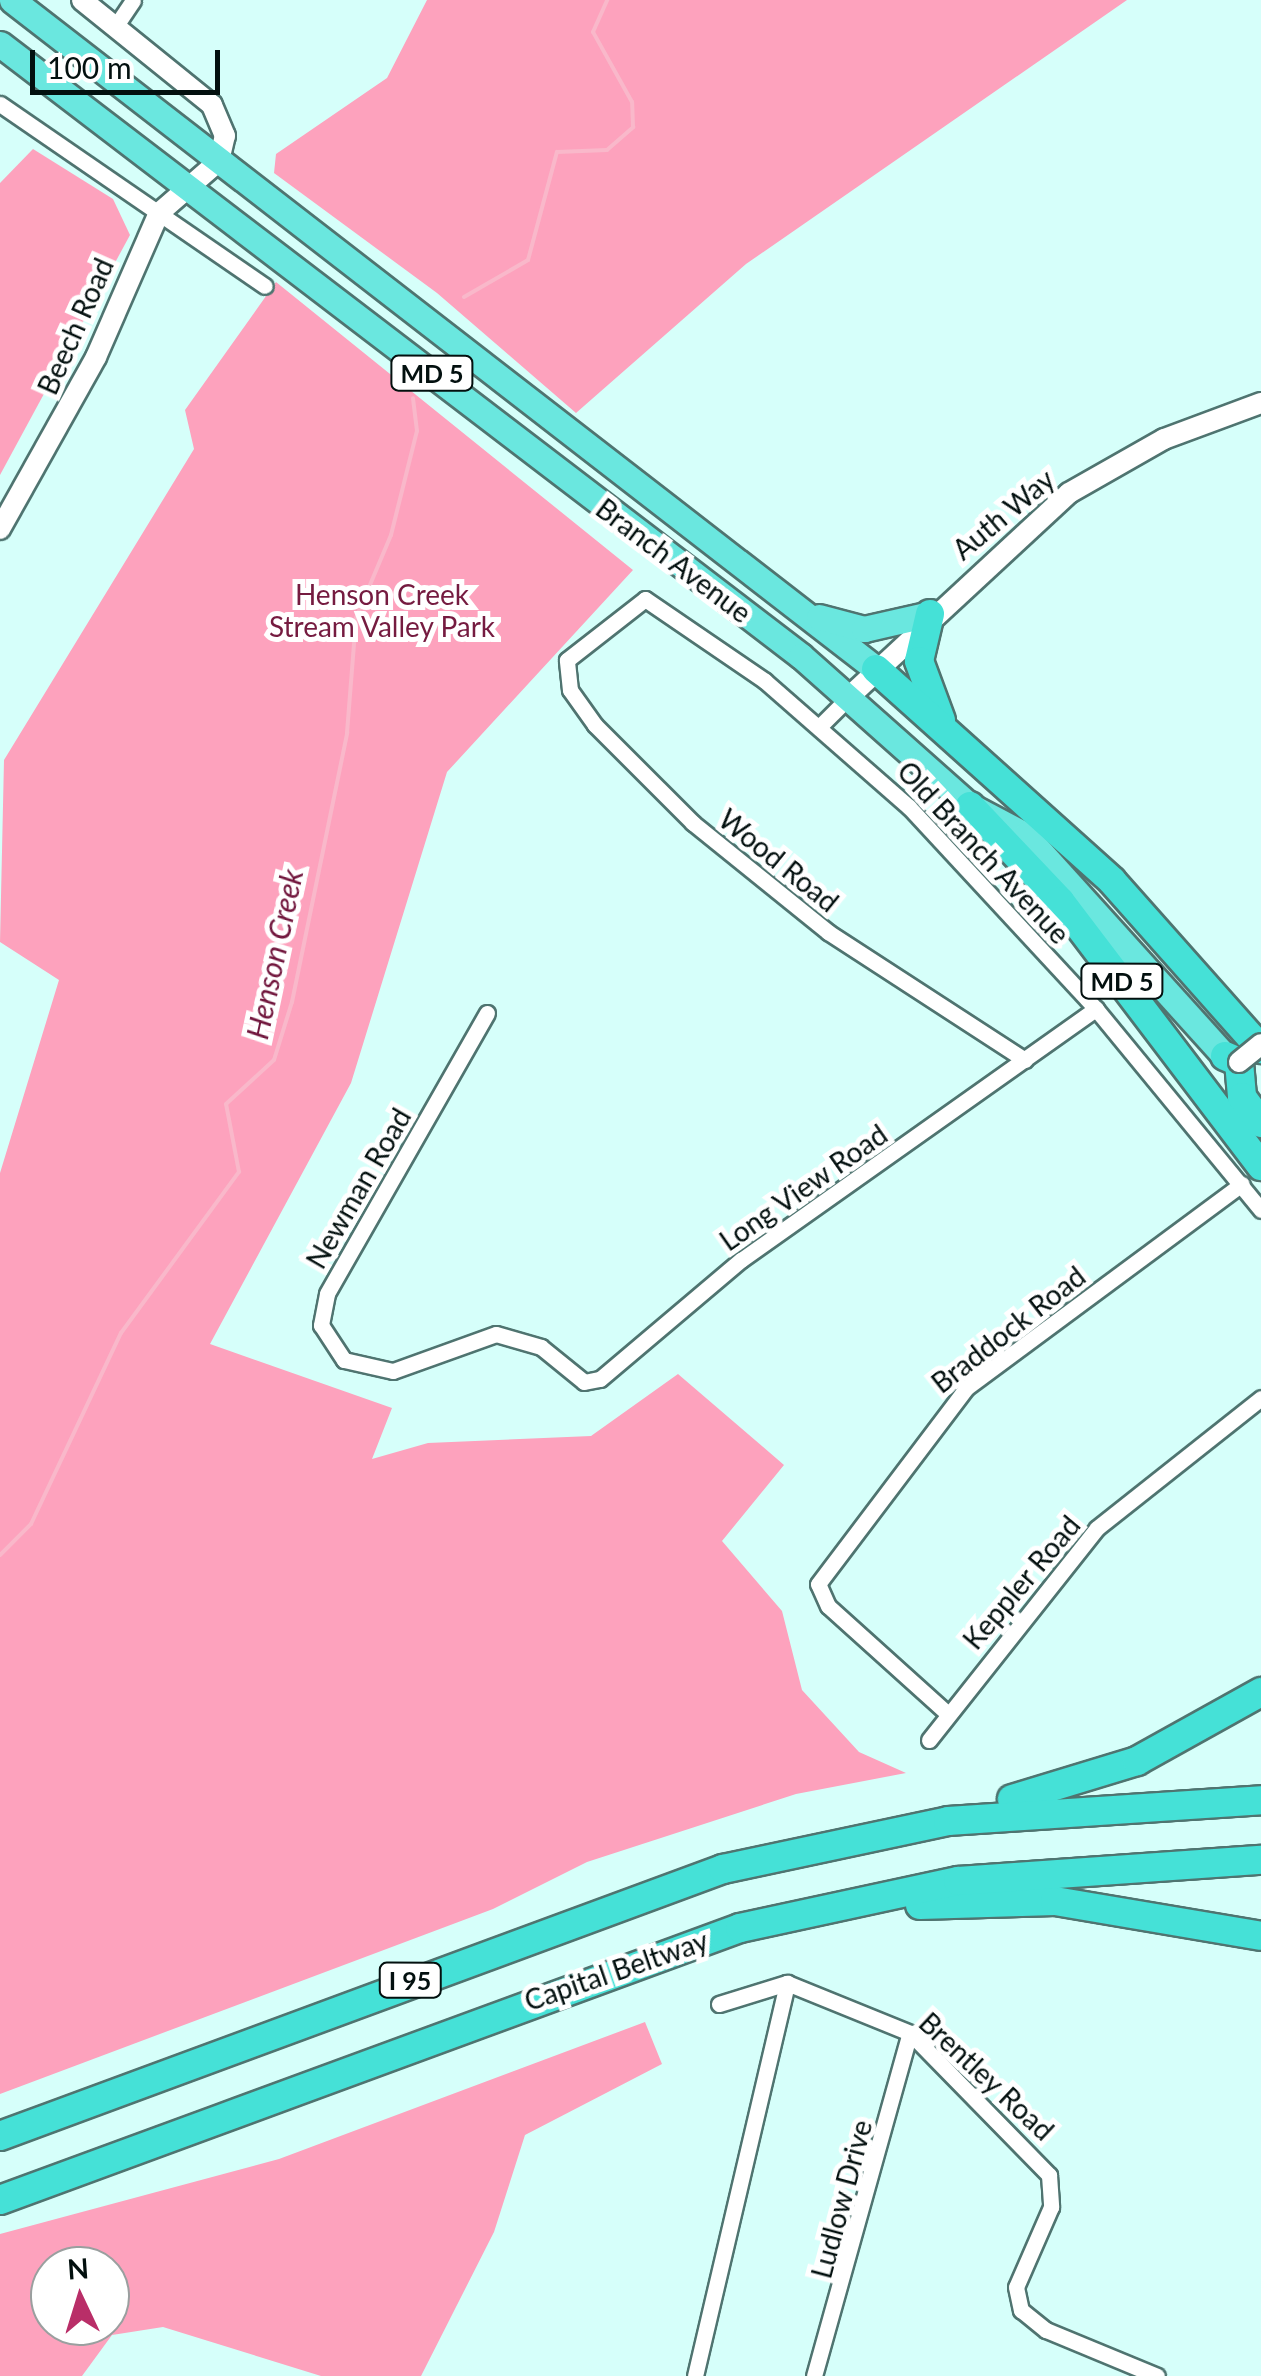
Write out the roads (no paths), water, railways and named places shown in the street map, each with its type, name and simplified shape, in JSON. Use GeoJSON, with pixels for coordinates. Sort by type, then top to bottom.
{"type":"FeatureCollection","features":[{"type":"Feature","properties":{"kind":"highway","name":"Branch Avenue"},"geometry":{"type":"LineString","coordinates":[[12,0],[876,669],[1158,926],[1246,1053]]}},
{"type":"Feature","properties":{"kind":"highway","name":"Branch Avenue"},"geometry":{"type":"LineString","coordinates":[[0,44],[850,695],[970,806],[1060,901],[1252,1175]]}},
{"type":"Feature","properties":{"kind":"highway"},"geometry":{"type":"LineString","coordinates":[[798,608],[864,629],[930,614],[920,661],[946,730]]}},
{"type":"Feature","properties":{"kind":"highway"},"geometry":{"type":"LineString","coordinates":[[970,806],[1025,835],[1246,1053],[1242,1097],[1261,1123]]}},
{"type":"Feature","properties":{"kind":"highway"},"geometry":{"type":"LineString","coordinates":[[826,1843],[1096,1776],[1261,1692]]}},
{"type":"Feature","properties":{"kind":"highway","name":"I 95"},"geometry":{"type":"LineString","coordinates":[[0,2136],[657,1888],[826,1843],[1037,1810],[1261,1800]]}},
{"type":"Feature","properties":{"kind":"highway","name":"Capital Beltway"},"geometry":{"type":"LineString","coordinates":[[0,2200],[596,1974],[740,1928],[926,1886],[1080,1867],[1261,1860]]}},
{"type":"Feature","properties":{"kind":"highway"},"geometry":{"type":"LineString","coordinates":[[596,1974],[743,1936],[974,1899],[1116,1908],[1261,1936]]}},
{"type":"Feature","properties":{"kind":"street"},"geometry":{"type":"LineString","coordinates":[[82,0],[218,113],[219,161]]}},
{"type":"Feature","properties":{"kind":"street"},"geometry":{"type":"LineString","coordinates":[[115,27],[133,0]]}},
{"type":"Feature","properties":{"kind":"street"},"geometry":{"type":"LineString","coordinates":[[0,104],[265,286]]}},
{"type":"Feature","properties":{"kind":"street","name":"Beech Road"},"geometry":{"type":"LineString","coordinates":[[0,529],[96,356],[159,214],[186,186],[219,161]]}},
{"type":"Feature","properties":{"kind":"street","name":"Auth Way"},"geometry":{"type":"LineString","coordinates":[[820,726],[930,614],[1070,493],[1164,438],[1261,403]]}},
{"type":"Feature","properties":{"kind":"street","name":"Old Branch Avenue"},"geometry":{"type":"LineString","coordinates":[[578,648],[636,600],[658,603],[820,726],[909,807],[1252,1175],[1261,1210]]}},
{"type":"Feature","properties":{"kind":"street","name":"Wood Road"},"geometry":{"type":"LineString","coordinates":[[578,648],[567,660],[570,690],[692,822],[828,932],[1025,1060]]}},
{"type":"Feature","properties":{"kind":"street","name":"Long View Road"},"geometry":{"type":"LineString","coordinates":[[546,1351],[584,1382],[600,1379],[741,1260],[1096,1009]]}},
{"type":"Feature","properties":{"kind":"street","name":"Newman Road"},"geometry":{"type":"LineString","coordinates":[[487,1013],[332,1281],[321,1326],[344,1360],[374,1370],[411,1368],[496,1334],[546,1351]]}},
{"type":"Feature","properties":{"kind":"street","name":"Braddock Road"},"geometry":{"type":"LineString","coordinates":[[948,1714],[818,1592],[927,1428],[966,1388],[1252,1175]]}},
{"type":"Feature","properties":{"kind":"street","name":"Keppler Road"},"geometry":{"type":"LineString","coordinates":[[930,1740],[1097,1528],[1261,1398]]}},
{"type":"Feature","properties":{"kind":"street"},"geometry":{"type":"LineString","coordinates":[[720,2004],[787,1983]]}},
{"type":"Feature","properties":{"kind":"street"},"geometry":{"type":"LineString","coordinates":[[695,2376],[787,1983]]}},
{"type":"Feature","properties":{"kind":"street","name":"Brentley Road"},"geometry":{"type":"LineString","coordinates":[[787,1983],[910,2033],[1049,2175],[1051,2207],[1016,2287],[1021,2310],[1046,2330],[1157,2376]]}},
{"type":"Feature","properties":{"kind":"street","name":"Ludlow Drive"},"geometry":{"type":"LineString","coordinates":[[814,2376],[910,2033]]}},
{"type":"Feature","properties":{"kind":"waterway","name":"Henson Creek"},"geometry":{"type":"LineString","coordinates":[[464,297],[528,260],[557,152],[607,150],[633,127],[632,102],[593,32],[607,0]]}},
{"type":"Feature","properties":{"kind":"waterway","name":"Henson Creek"},"geometry":{"type":"LineString","coordinates":[[0,1555],[31,1524],[121,1333],[239,1172],[226,1104],[274,1060],[292,1002],[347,733],[356,618],[391,535],[417,431],[413,398]]}},
{"type":"Feature","properties":{"kind":"park label","name":"Henson Creek Stream Valley Park"},"geometry":{"type":"Point","coordinates":[382,610]}}]}
